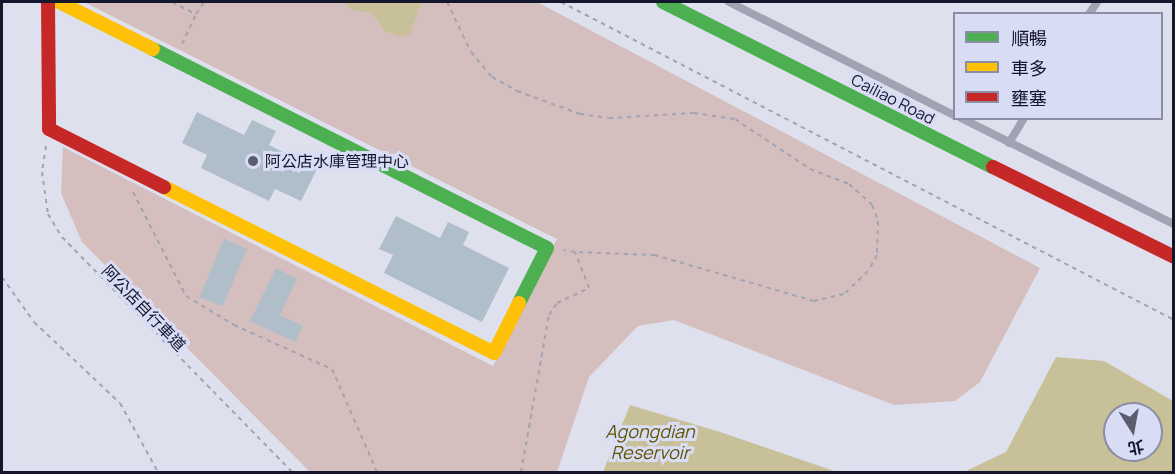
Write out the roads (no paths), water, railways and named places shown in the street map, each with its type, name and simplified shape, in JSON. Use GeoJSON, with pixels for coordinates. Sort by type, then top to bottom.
{"type":"FeatureCollection","features":[{"type":"Feature","properties":{"kind":"street"},"geometry":{"type":"LineString","coordinates":[[48,2],[49,129],[494,353],[547,248],[59,2]]}},
{"type":"Feature","properties":{"kind":"street","name":"Cailiao Road"},"geometry":{"type":"LineString","coordinates":[[663,2],[1173,257]]}},
{"type":"Feature","properties":{"kind":"lane"},"geometry":{"type":"LineString","coordinates":[[729,2],[953,114]]}},
{"type":"Feature","properties":{"kind":"lane"},"geometry":{"type":"LineString","coordinates":[[965,120],[1173,224]]}},
{"type":"Feature","properties":{"kind":"lane"},"geometry":{"type":"LineString","coordinates":[[1009,143],[1023,120]]}},
{"type":"Feature","properties":{"kind":"water"},"geometry":{"type":"Polygon","coordinates":[[[345,2],[421,3],[410,34],[401,37],[385,31],[372,13],[351,10],[345,2]]]}},
{"type":"Feature","properties":{"kind":"water"},"geometry":{"type":"Polygon","coordinates":[[[1056,357],[1104,361],[1173,401],[1173,472],[964,472],[1006,452],[1056,357]]]}},
{"type":"Feature","properties":{"kind":"water","name":"Agongdian Reservoir"},"geometry":{"type":"Polygon","coordinates":[[[630,405],[720,432],[837,472],[603,472],[630,405]]]}},
{"type":"Feature","properties":{"kind":"place","name":"阿公店水庫管理中心"},"geometry":{"type":"Point","coordinates":[253,161]}}]}
